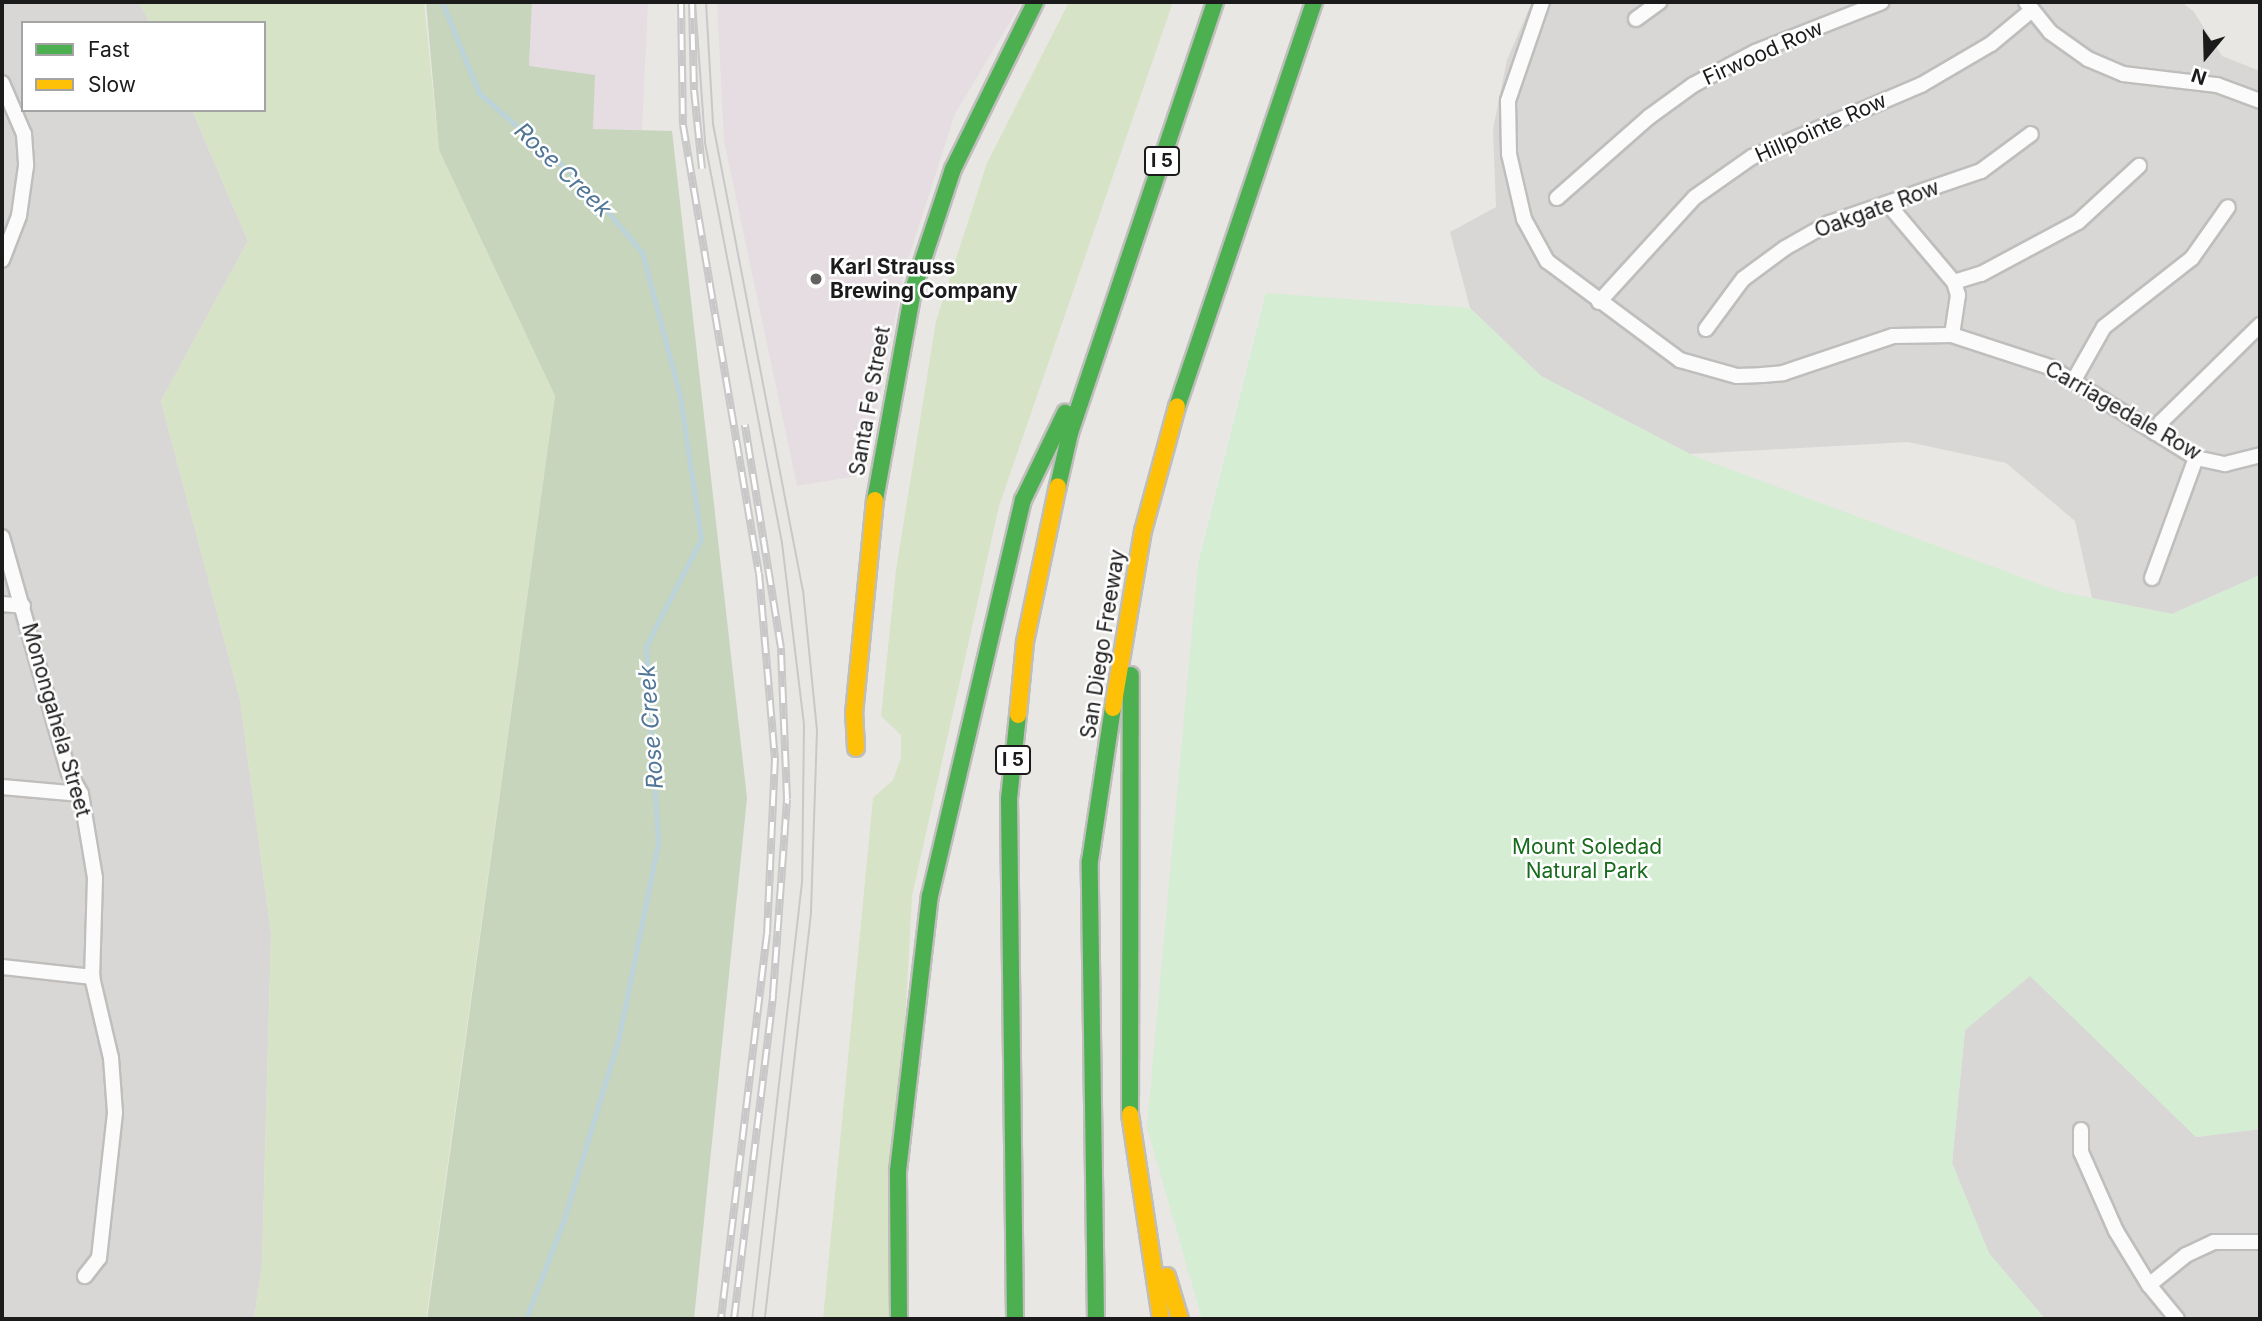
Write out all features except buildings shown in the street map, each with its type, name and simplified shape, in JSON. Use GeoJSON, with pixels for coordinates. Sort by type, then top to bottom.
{"type":"FeatureCollection","features":[{"type":"Feature","properties":{"kind":"main road","name":"Santa Fe Street"},"geometry":{"type":"LineString","coordinates":[[856,748],[854,714],[879,458],[913,290],[953,169],[1035,2]]}},
{"type":"Feature","properties":{"kind":"main road","name":"I 5"},"geometry":{"type":"LineString","coordinates":[[1015,1319],[1011,1211],[1009,799],[1025,642],[1070,433],[1214,2]]}},
{"type":"Feature","properties":{"kind":"main road","name":"San Diego Freeway"},"geometry":{"type":"LineString","coordinates":[[1096,1319],[1090,861],[1131,594],[1143,531],[1184,380],[1314,2]]}},
{"type":"Feature","properties":{"kind":"main road"},"geometry":{"type":"LineString","coordinates":[[899,1319],[898,1171],[930,896],[1023,500],[1109,321]]}},
{"type":"Feature","properties":{"kind":"main road"},"geometry":{"type":"LineString","coordinates":[[1131,594],[1132,1153],[1161,1319]]}},
{"type":"Feature","properties":{"kind":"main road"},"geometry":{"type":"LineString","coordinates":[[1132,1153],[1180,1319]]}},
{"type":"Feature","properties":{"kind":"main road"},"geometry":{"type":"LineString","coordinates":[[1002,1319],[1011,1211]]}},
{"type":"Feature","properties":{"kind":"street","name":"Carriagedale Row"},"geometry":{"type":"LineString","coordinates":[[1542,2],[1508,101],[1509,154],[1524,219],[1546,261],[1680,360],[1737,376],[1783,373],[1893,336],[1952,335],[2028,359],[2074,380],[2196,458],[2225,464],[2260,455]]}},
{"type":"Feature","properties":{"kind":"street"},"geometry":{"type":"LineString","coordinates":[[1636,19],[1659,2]]}},
{"type":"Feature","properties":{"kind":"street","name":"Firwood Row"},"geometry":{"type":"LineString","coordinates":[[1557,198],[1649,117],[1693,85],[1755,52],[1882,2]]}},
{"type":"Feature","properties":{"kind":"street","name":"Hillpointe Row"},"geometry":{"type":"LineString","coordinates":[[1599,302],[1695,197],[1752,157],[1921,85],[1991,44],[2029,6]]}},
{"type":"Feature","properties":{"kind":"street"},"geometry":{"type":"LineString","coordinates":[[2029,6],[2050,32],[2088,59],[2123,74],[2217,85],[2260,102]]}},
{"type":"Feature","properties":{"kind":"street"},"geometry":{"type":"LineString","coordinates":[[2,83],[21,125],[26,166],[19,216],[2,260]]}},
{"type":"Feature","properties":{"kind":"street","name":"Oakgate Row"},"geometry":{"type":"LineString","coordinates":[[1706,329],[1743,279],[1785,248],[1829,223],[1981,171],[2031,134]]}},
{"type":"Feature","properties":{"kind":"street"},"geometry":{"type":"LineString","coordinates":[[1954,282],[1980,274],[2078,222],[2138,166]]}},
{"type":"Feature","properties":{"kind":"street"},"geometry":{"type":"LineString","coordinates":[[1888,204],[1954,282],[1958,295],[1952,335]]}},
{"type":"Feature","properties":{"kind":"street"},"geometry":{"type":"LineString","coordinates":[[2074,380],[2104,327],[2193,258],[2228,206]]}},
{"type":"Feature","properties":{"kind":"street"},"geometry":{"type":"LineString","coordinates":[[2155,433],[2161,422],[2260,325]]}},
{"type":"Feature","properties":{"kind":"street"},"geometry":{"type":"LineString","coordinates":[[2152,578],[2196,458]]}},
{"type":"Feature","properties":{"kind":"street","name":"Monongahela Street"},"geometry":{"type":"LineString","coordinates":[[2,537],[69,773],[81,794],[95,878],[92,977],[111,1058],[116,1113],[99,1258],[85,1276]]}},
{"type":"Feature","properties":{"kind":"street"},"geometry":{"type":"LineString","coordinates":[[2,604],[23,606]]}},
{"type":"Feature","properties":{"kind":"street"},"geometry":{"type":"LineString","coordinates":[[2,787],[81,794]]}},
{"type":"Feature","properties":{"kind":"street"},"geometry":{"type":"LineString","coordinates":[[2,967],[92,977]]}},
{"type":"Feature","properties":{"kind":"street"},"geometry":{"type":"LineString","coordinates":[[2081,1130],[2081,1152],[2116,1231],[2149,1285],[2177,1319]]}},
{"type":"Feature","properties":{"kind":"street"},"geometry":{"type":"LineString","coordinates":[[2149,1285],[2186,1255],[2214,1242],[2260,1242]]}},
{"type":"Feature","properties":{"kind":"shaded area"},"geometry":{"type":"Polygon","coordinates":[[[2,2],[139,2],[149,21],[21,21],[21,112],[193,112],[248,241],[161,401],[240,699],[271,933],[262,1265],[254,1319],[2,1319],[2,2]]]}},
{"type":"Feature","properties":{"kind":"shaded area"},"geometry":{"type":"Polygon","coordinates":[[[532,2],[648,2],[642,130],[593,129],[529,66],[532,2]]]}},
{"type":"Feature","properties":{"kind":"shaded area"},"geometry":{"type":"Polygon","coordinates":[[[717,2],[1022,2],[955,114],[905,269],[864,475],[797,486],[724,141],[717,2]]]}},
{"type":"Feature","properties":{"kind":"shaded area"},"geometry":{"type":"Polygon","coordinates":[[[1532,2],[2182,2],[2194,12],[2222,56],[2260,71],[2260,575],[2172,614],[2092,598],[2075,521],[2006,463],[1908,442],[1690,454],[1541,376],[1470,308],[1450,232],[1496,207],[1493,129],[1507,60],[1532,2]]]}},
{"type":"Feature","properties":{"kind":"shaded area"},"geometry":{"type":"Polygon","coordinates":[[[2030,975],[2196,1137],[2260,1129],[2260,1319],[2045,1319],[1989,1254],[1952,1163],[1965,1030],[2030,975]]]}},
{"type":"Feature","properties":{"kind":"green space"},"geometry":{"type":"Polygon","coordinates":[[[139,2],[424,2],[439,150],[555,396],[426,1319],[254,1319],[262,1265],[271,933],[240,699],[161,401],[248,241],[193,112],[266,112],[266,21],[149,21],[139,2]]]}},
{"type":"Feature","properties":{"kind":"green space"},"geometry":{"type":"Polygon","coordinates":[[[426,2],[532,2],[529,66],[595,75],[593,129],[672,131],[747,798],[694,1319],[427,1319],[555,396],[439,150],[426,2]]]}},
{"type":"Feature","properties":{"kind":"green space"},"geometry":{"type":"Polygon","coordinates":[[[1069,2],[1173,2],[999,506],[912,896],[889,1319],[823,1319],[873,798],[893,780],[901,758],[901,735],[881,716],[896,570],[936,321],[987,163],[1069,2]]]}},
{"type":"Feature","properties":{"kind":"green space","name":"Mount Soledad Natural Park"},"geometry":{"type":"Polygon","coordinates":[[[1266,293],[1470,308],[1541,376],[1694,456],[2061,592],[2172,614],[2260,575],[2260,1129],[2196,1137],[2030,976],[1965,1030],[1952,1163],[1989,1253],[2045,1319],[1202,1319],[1147,1127],[1198,565],[1266,293]]]}},
{"type":"Feature","properties":{"kind":"waterway","name":"Rose Creek"},"geometry":{"type":"LineString","coordinates":[[442,2],[479,93],[586,186],[642,252],[680,396],[701,539],[646,646],[658,843],[619,1037],[563,1222],[526,1319]]}},
{"type":"Feature","properties":{"kind":"tram line"},"geometry":{"type":"LineString","coordinates":[[695,2],[705,143],[782,543],[804,725],[802,882],[752,1319]]}},
{"type":"Feature","properties":{"kind":"tram line"},"geometry":{"type":"LineString","coordinates":[[706,2],[713,124],[803,590],[817,730],[811,913],[765,1319]]}},
{"type":"Feature","properties":{"kind":"railway"},"geometry":{"type":"LineString","coordinates":[[681,2],[683,125],[759,573],[775,758],[767,933],[721,1319]]}},
{"type":"Feature","properties":{"kind":"railway"},"geometry":{"type":"LineString","coordinates":[[692,2],[694,90],[702,169]]}},
{"type":"Feature","properties":{"kind":"railway"},"geometry":{"type":"LineString","coordinates":[[734,1319],[773,995],[787,799],[781,648],[745,425]]}},
{"type":"Feature","properties":{"kind":"traffic: fast"},"geometry":{"type":"LineString","coordinates":[[875,500],[913,290],[953,169],[1035,2]]}},
{"type":"Feature","properties":{"kind":"traffic: fast"},"geometry":{"type":"LineString","coordinates":[[1058,486],[1070,433],[1215,2]]}},
{"type":"Feature","properties":{"kind":"traffic: fast"},"geometry":{"type":"LineString","coordinates":[[1177,407],[1314,2]]}},
{"type":"Feature","properties":{"kind":"traffic: fast"},"geometry":{"type":"LineString","coordinates":[[899,1319],[898,1171],[930,896],[1023,500],[1065,413]]}},
{"type":"Feature","properties":{"kind":"traffic: fast"},"geometry":{"type":"LineString","coordinates":[[1130,1114],[1131,675]]}},
{"type":"Feature","properties":{"kind":"traffic: fast"},"geometry":{"type":"LineString","coordinates":[[1096,1319],[1090,861],[1113,708]]}},
{"type":"Feature","properties":{"kind":"traffic: fast"},"geometry":{"type":"LineString","coordinates":[[1015,1319],[1009,799],[1018,715]]}},
{"type":"Feature","properties":{"kind":"traffic: slow"},"geometry":{"type":"LineString","coordinates":[[1113,708],[1143,531],[1177,407]]}},
{"type":"Feature","properties":{"kind":"traffic: slow"},"geometry":{"type":"LineString","coordinates":[[1018,715],[1025,642],[1058,486]]}},
{"type":"Feature","properties":{"kind":"traffic: slow"},"geometry":{"type":"LineString","coordinates":[[856,748],[854,714],[875,500]]}},
{"type":"Feature","properties":{"kind":"traffic: slow"},"geometry":{"type":"LineString","coordinates":[[1130,1114],[1161,1319]]}},
{"type":"Feature","properties":{"kind":"traffic: slow"},"geometry":{"type":"LineString","coordinates":[[1167,1276],[1180,1319]]}},
{"type":"Feature","properties":{"kind":"place","name":"Karl Strauss Brewing Company"},"geometry":{"type":"Point","coordinates":[816,279]}}]}
